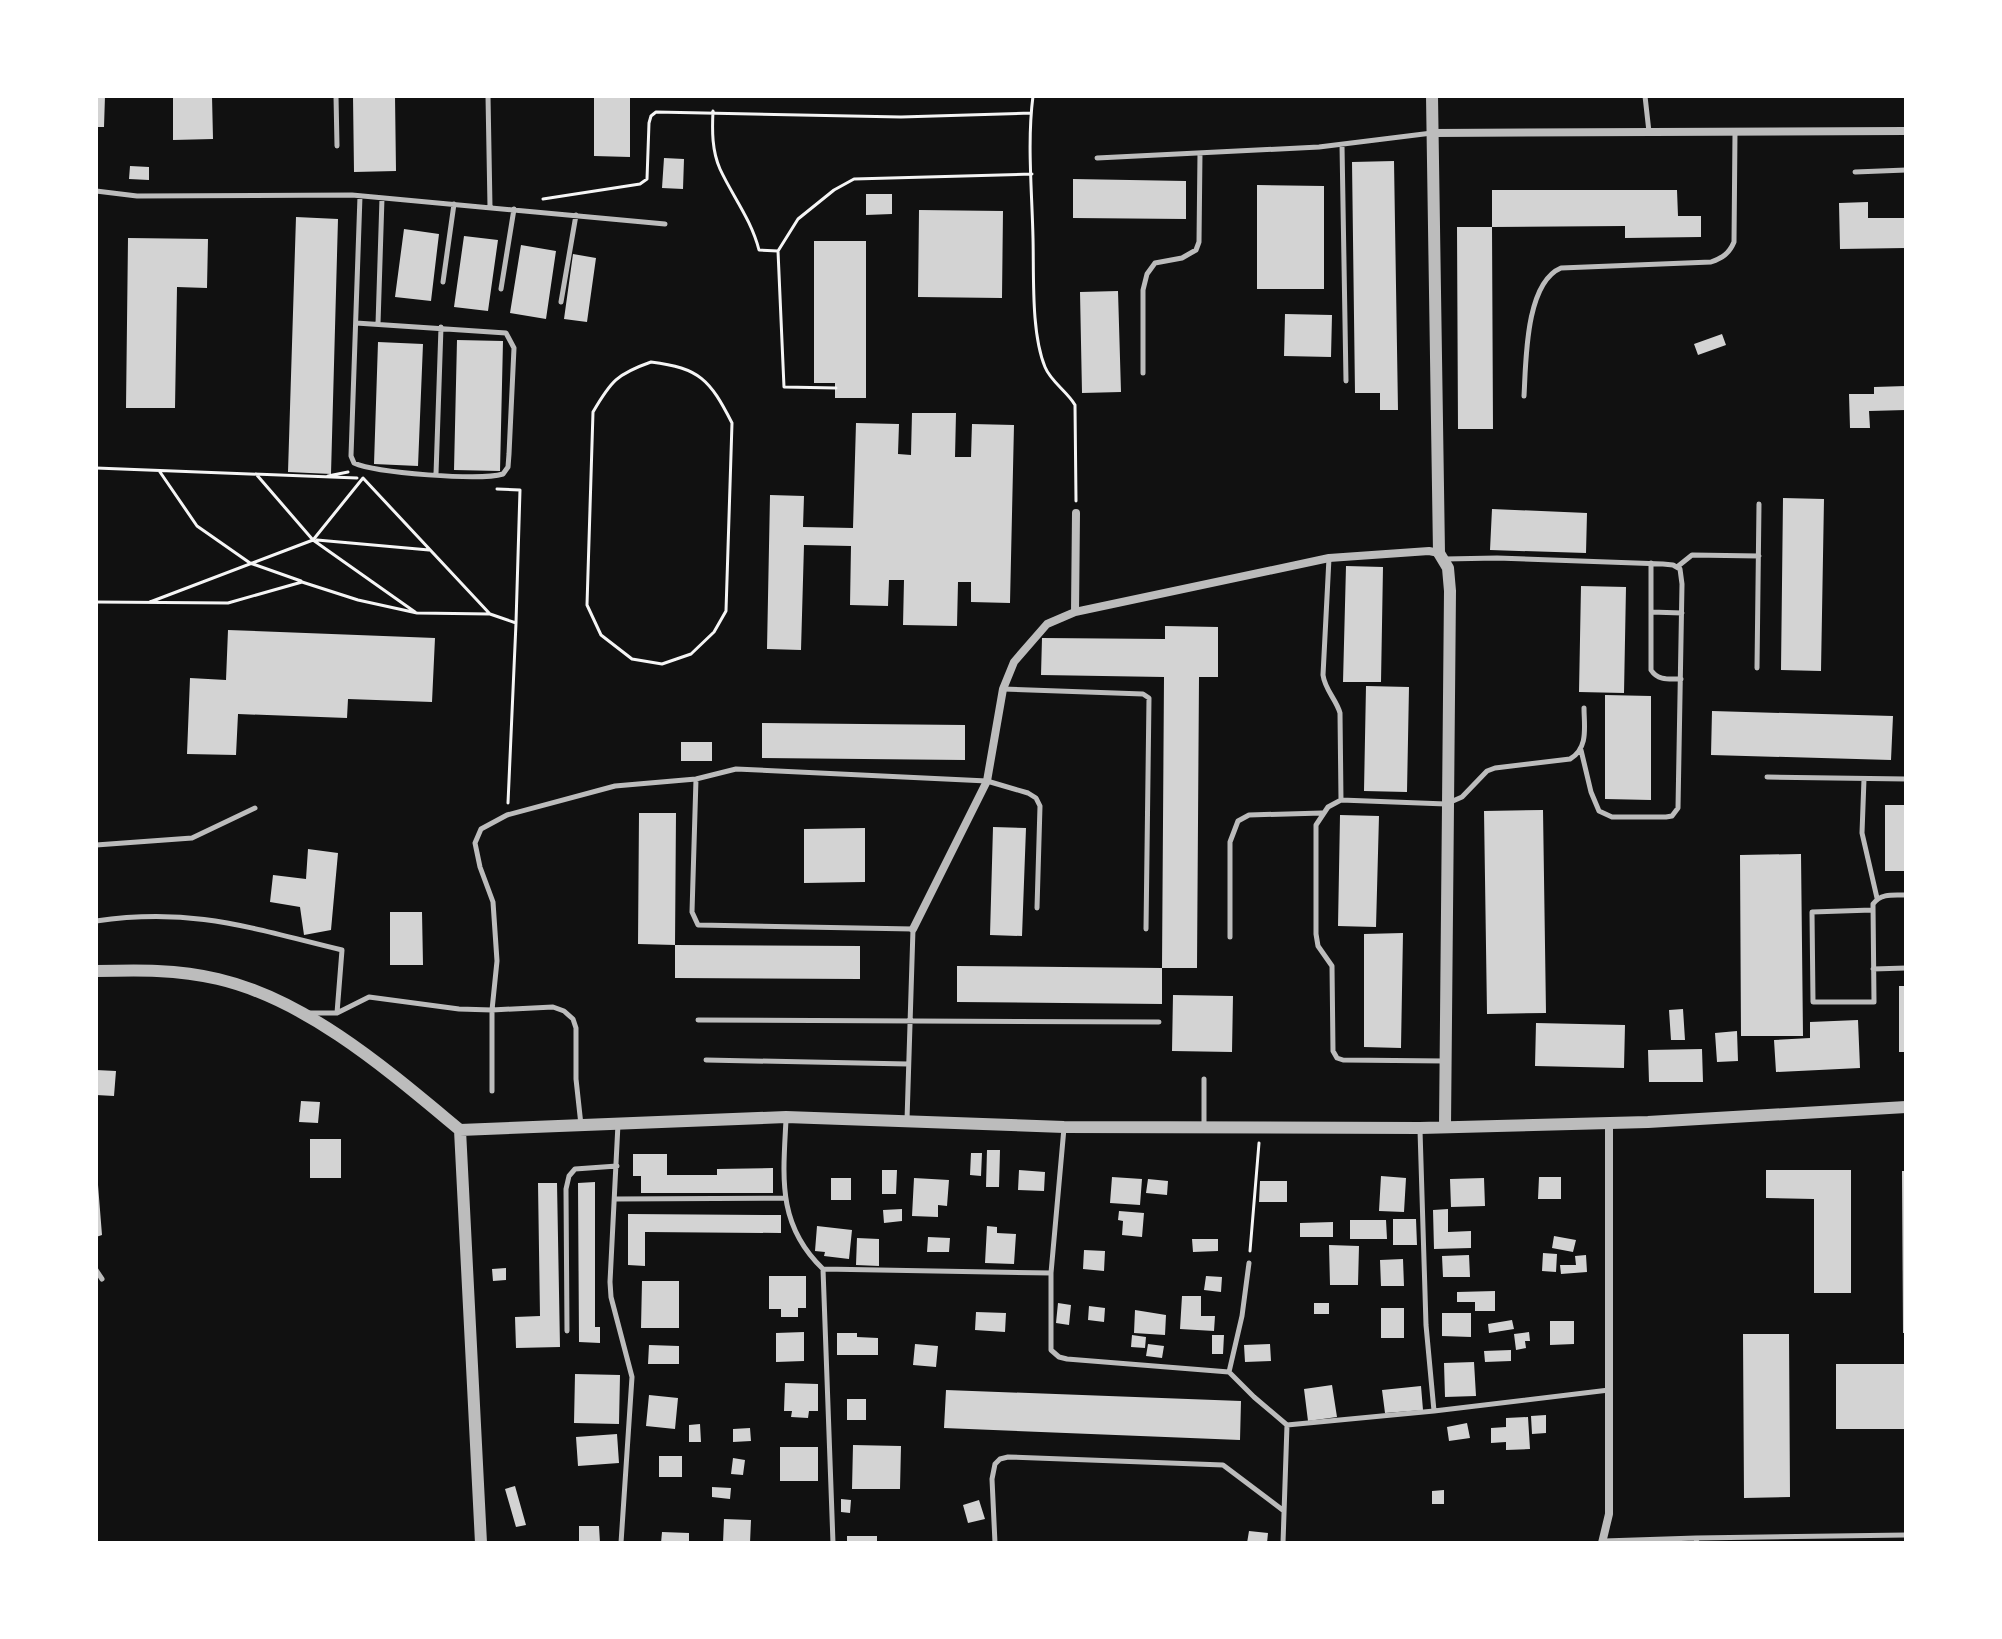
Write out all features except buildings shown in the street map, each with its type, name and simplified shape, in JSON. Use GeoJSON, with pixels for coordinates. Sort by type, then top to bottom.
{"type":"FeatureCollection","features":[{"type":"Feature","properties":{"kind":"street"},"geometry":{"type":"LineString","coordinates":[[1432,96],[1442,556],[1450,591],[1445,1126]]}},
{"type":"Feature","properties":{"kind":"street"},"geometry":{"type":"LineString","coordinates":[[1433,133],[1906,131]]}},
{"type":"Feature","properties":{"kind":"street"},"geometry":{"type":"LineString","coordinates":[[1075,612],[1076,513]]}},
{"type":"Feature","properties":{"kind":"street"},"geometry":{"type":"LineString","coordinates":[[913,929],[987,781],[1003,689],[1014,662],[1047,624],[1075,612],[1329,558],[1429,551],[1442,556]]}},
{"type":"Feature","properties":{"kind":"street"},"geometry":{"type":"LineString","coordinates":[[96,971],[158,970],[218,979],[246,987],[304,1013],[400,1080],[460,1130],[786,1117],[1064,1127],[1420,1128],[1609,1123],[1906,1107]]}},
{"type":"Feature","properties":{"kind":"street"},"geometry":{"type":"LineString","coordinates":[[1603,1542],[1609,1514],[1609,1123]]}},
{"type":"Feature","properties":{"kind":"street"},"geometry":{"type":"LineString","coordinates":[[460,1130],[481,1543]]}},
{"type":"Feature","properties":{"kind":"lane"},"geometry":{"type":"LineString","coordinates":[[336,96],[337,146]]}},
{"type":"Feature","properties":{"kind":"lane"},"geometry":{"type":"LineString","coordinates":[[488,96],[490,207]]}},
{"type":"Feature","properties":{"kind":"lane"},"geometry":{"type":"LineString","coordinates":[[1645,96],[1649,132]]}},
{"type":"Feature","properties":{"kind":"lane"},"geometry":{"type":"LineString","coordinates":[[1524,396],[1531,320],[1543,286],[1554,271],[1561,268],[1711,262],[1724,257],[1731,250],[1734,242],[1735,132]]}},
{"type":"Feature","properties":{"kind":"lane"},"geometry":{"type":"LineString","coordinates":[[1097,158],[1342,145],[1433,133]]}},
{"type":"Feature","properties":{"kind":"lane"},"geometry":{"type":"LineString","coordinates":[[1342,145],[1346,381]]}},
{"type":"Feature","properties":{"kind":"lane"},"geometry":{"type":"LineString","coordinates":[[1143,373],[1145,282],[1155,263],[1182,258],[1196,250],[1199,242],[1200,153]]}},
{"type":"Feature","properties":{"kind":"lane"},"geometry":{"type":"LineString","coordinates":[[1855,172],[1906,170]]}},
{"type":"Feature","properties":{"kind":"lane"},"geometry":{"type":"LineString","coordinates":[[96,191],[137,196],[360,196],[665,224]]}},
{"type":"Feature","properties":{"kind":"lane"},"geometry":{"type":"LineString","coordinates":[[356,323],[506,333],[514,348],[508,467],[503,474],[436,474],[367,469],[354,463],[351,456],[360,196]]}},
{"type":"Feature","properties":{"kind":"lane"},"geometry":{"type":"LineString","coordinates":[[378,324],[382,198]]}},
{"type":"Feature","properties":{"kind":"lane"},"geometry":{"type":"LineString","coordinates":[[443,282],[454,204]]}},
{"type":"Feature","properties":{"kind":"lane"},"geometry":{"type":"LineString","coordinates":[[501,289],[514,209]]}},
{"type":"Feature","properties":{"kind":"lane"},"geometry":{"type":"LineString","coordinates":[[561,302],[576,215]]}},
{"type":"Feature","properties":{"kind":"lane"},"geometry":{"type":"LineString","coordinates":[[436,474],[441,327]]}},
{"type":"Feature","properties":{"kind":"lane"},"geometry":{"type":"LineString","coordinates":[[1757,668],[1759,504]]}},
{"type":"Feature","properties":{"kind":"lane"},"geometry":{"type":"LineString","coordinates":[[1442,556],[1651,563],[1677,567],[1692,555],[1759,556]]}},
{"type":"Feature","properties":{"kind":"lane"},"geometry":{"type":"LineString","coordinates":[[1329,558],[1323,675],[1340,713],[1341,800]]}},
{"type":"Feature","properties":{"kind":"lane"},"geometry":{"type":"LineString","coordinates":[[1651,563],[1651,670],[1662,679],[1681,679]]}},
{"type":"Feature","properties":{"kind":"lane"},"geometry":{"type":"LineString","coordinates":[[1584,708],[1581,749],[1599,811],[1612,817],[1672,816],[1680,798],[1682,613],[1681,574],[1677,567]]}},
{"type":"Feature","properties":{"kind":"lane"},"geometry":{"type":"LineString","coordinates":[[1650,612],[1682,613]]}},
{"type":"Feature","properties":{"kind":"lane"},"geometry":{"type":"LineString","coordinates":[[1003,689],[1143,694],[1149,698],[1146,929]]}},
{"type":"Feature","properties":{"kind":"lane"},"geometry":{"type":"LineString","coordinates":[[1446,1061],[1343,1060],[1337,1058],[1333,1051],[1332,966],[1318,946],[1316,934],[1316,825],[1322,813],[1341,800],[1446,804],[1469,791],[1487,771],[1516,764],[1563,761],[1577,755],[1581,749]]}},
{"type":"Feature","properties":{"kind":"lane"},"geometry":{"type":"LineString","coordinates":[[492,1091],[492,1010],[497,961],[493,902],[475,843],[481,829],[507,815],[615,786],[696,779],[736,769],[987,781],[1028,793],[1036,798],[1040,806],[1037,908]]}},
{"type":"Feature","properties":{"kind":"lane"},"geometry":{"type":"LineString","coordinates":[[1767,777],[1906,779]]}},
{"type":"Feature","properties":{"kind":"lane"},"geometry":{"type":"LineString","coordinates":[[696,779],[692,912],[698,925],[913,929],[907,1121]]}},
{"type":"Feature","properties":{"kind":"lane"},"geometry":{"type":"LineString","coordinates":[[1864,779],[1862,833],[1877,898],[1872,910],[1874,1002],[1813,1002],[1812,912],[1872,910]]}},
{"type":"Feature","properties":{"kind":"lane"},"geometry":{"type":"LineString","coordinates":[[96,845],[192,838],[255,808]]}},
{"type":"Feature","properties":{"kind":"lane"},"geometry":{"type":"LineString","coordinates":[[1230,937],[1230,842],[1238,821],[1249,815],[1322,813]]}},
{"type":"Feature","properties":{"kind":"lane"},"geometry":{"type":"LineString","coordinates":[[1877,898],[1906,895]]}},
{"type":"Feature","properties":{"kind":"lane"},"geometry":{"type":"LineString","coordinates":[[96,921],[141,915],[210,918],[342,950],[337,1013]]}},
{"type":"Feature","properties":{"kind":"lane"},"geometry":{"type":"LineString","coordinates":[[1873,969],[1906,968]]}},
{"type":"Feature","properties":{"kind":"lane"},"geometry":{"type":"LineString","coordinates":[[304,1013],[337,1013],[369,997],[459,1009],[553,1007],[564,1011],[573,1019],[576,1028],[576,1079],[581,1126]]}},
{"type":"Feature","properties":{"kind":"lane"},"geometry":{"type":"LineString","coordinates":[[698,1020],[1159,1022]]}},
{"type":"Feature","properties":{"kind":"lane"},"geometry":{"type":"LineString","coordinates":[[706,1060],[908,1064]]}},
{"type":"Feature","properties":{"kind":"lane"},"geometry":{"type":"LineString","coordinates":[[1204,1079],[1204,1129]]}},
{"type":"Feature","properties":{"kind":"lane"},"geometry":{"type":"LineString","coordinates":[[786,1117],[786,1198],[797,1239],[823,1269],[833,1543]]}},
{"type":"Feature","properties":{"kind":"lane"},"geometry":{"type":"LineString","coordinates":[[618,1124],[616,1199],[610,1250],[611,1297],[632,1377],[621,1543]]}},
{"type":"Feature","properties":{"kind":"lane"},"geometry":{"type":"LineString","coordinates":[[1064,1127],[1051,1273],[1050,1345],[1059,1357],[1229,1372],[1287,1425],[1610,1390]]}},
{"type":"Feature","properties":{"kind":"lane"},"geometry":{"type":"LineString","coordinates":[[1420,1128],[1426,1325],[1434,1411]]}},
{"type":"Feature","properties":{"kind":"lane"},"geometry":{"type":"LineString","coordinates":[[567,1331],[567,1182],[575,1169],[617,1166]]}},
{"type":"Feature","properties":{"kind":"lane"},"geometry":{"type":"LineString","coordinates":[[616,1199],[786,1198]]}},
{"type":"Feature","properties":{"kind":"lane"},"geometry":{"type":"LineString","coordinates":[[1229,1372],[1242,1316],[1249,1263]]}},
{"type":"Feature","properties":{"kind":"lane"},"geometry":{"type":"LineString","coordinates":[[823,1269],[1051,1273]]}},
{"type":"Feature","properties":{"kind":"lane"},"geometry":{"type":"LineString","coordinates":[[96,1270],[102,1279]]}},
{"type":"Feature","properties":{"kind":"lane"},"geometry":{"type":"LineString","coordinates":[[1283,1543],[1287,1425]]}},
{"type":"Feature","properties":{"kind":"lane"},"geometry":{"type":"LineString","coordinates":[[995,1543],[993,1470],[1000,1459],[1008,1457],[1223,1465],[1284,1511]]}},
{"type":"Feature","properties":{"kind":"lane"},"geometry":{"type":"LineString","coordinates":[[1603,1542],[1906,1535]]}},
{"type":"Feature","properties":{"kind":"path"},"geometry":{"type":"LineString","coordinates":[[1033,96],[1035,311],[1043,364],[1075,405],[1076,513]]}},
{"type":"Feature","properties":{"kind":"path"},"geometry":{"type":"LineString","coordinates":[[713,111],[712,138],[719,167],[754,228],[759,250],[778,251]]}},
{"type":"Feature","properties":{"kind":"path"},"geometry":{"type":"LineString","coordinates":[[535,200],[640,184],[647,179],[651,116],[656,112],[901,117],[1031,113]]}},
{"type":"Feature","properties":{"kind":"path"},"geometry":{"type":"LineString","coordinates":[[836,388],[784,387],[778,251],[798,219],[834,190],[854,179],[1032,174]]}},
{"type":"Feature","properties":{"kind":"path"},"geometry":{"type":"LineString","coordinates":[[651,362],[676,365],[700,375],[719,397],[732,423],[726,611],[714,632],[691,654],[662,664],[632,659],[611,643],[601,635],[587,605],[593,412],[604,392],[622,372],[651,362]]}},
{"type":"Feature","properties":{"kind":"path"},"geometry":{"type":"LineString","coordinates":[[96,468],[379,480]]}},
{"type":"Feature","properties":{"kind":"path"},"geometry":{"type":"LineString","coordinates":[[160,472],[197,526],[250,563],[358,600],[417,613],[490,614],[516,623]]}},
{"type":"Feature","properties":{"kind":"path"},"geometry":{"type":"LineString","coordinates":[[256,474],[313,540],[417,613]]}},
{"type":"Feature","properties":{"kind":"path"},"geometry":{"type":"LineString","coordinates":[[313,540],[363,478]]}},
{"type":"Feature","properties":{"kind":"path"},"geometry":{"type":"LineString","coordinates":[[363,478],[490,614]]}},
{"type":"Feature","properties":{"kind":"path"},"geometry":{"type":"LineString","coordinates":[[488,488],[520,490],[507,815]]}},
{"type":"Feature","properties":{"kind":"path"},"geometry":{"type":"LineString","coordinates":[[147,603],[313,540],[429,550]]}},
{"type":"Feature","properties":{"kind":"path"},"geometry":{"type":"LineString","coordinates":[[96,602],[228,603],[302,582]]}},
{"type":"Feature","properties":{"kind":"path"},"geometry":{"type":"LineString","coordinates":[[1249,1263],[1260,1129]]}}]}
